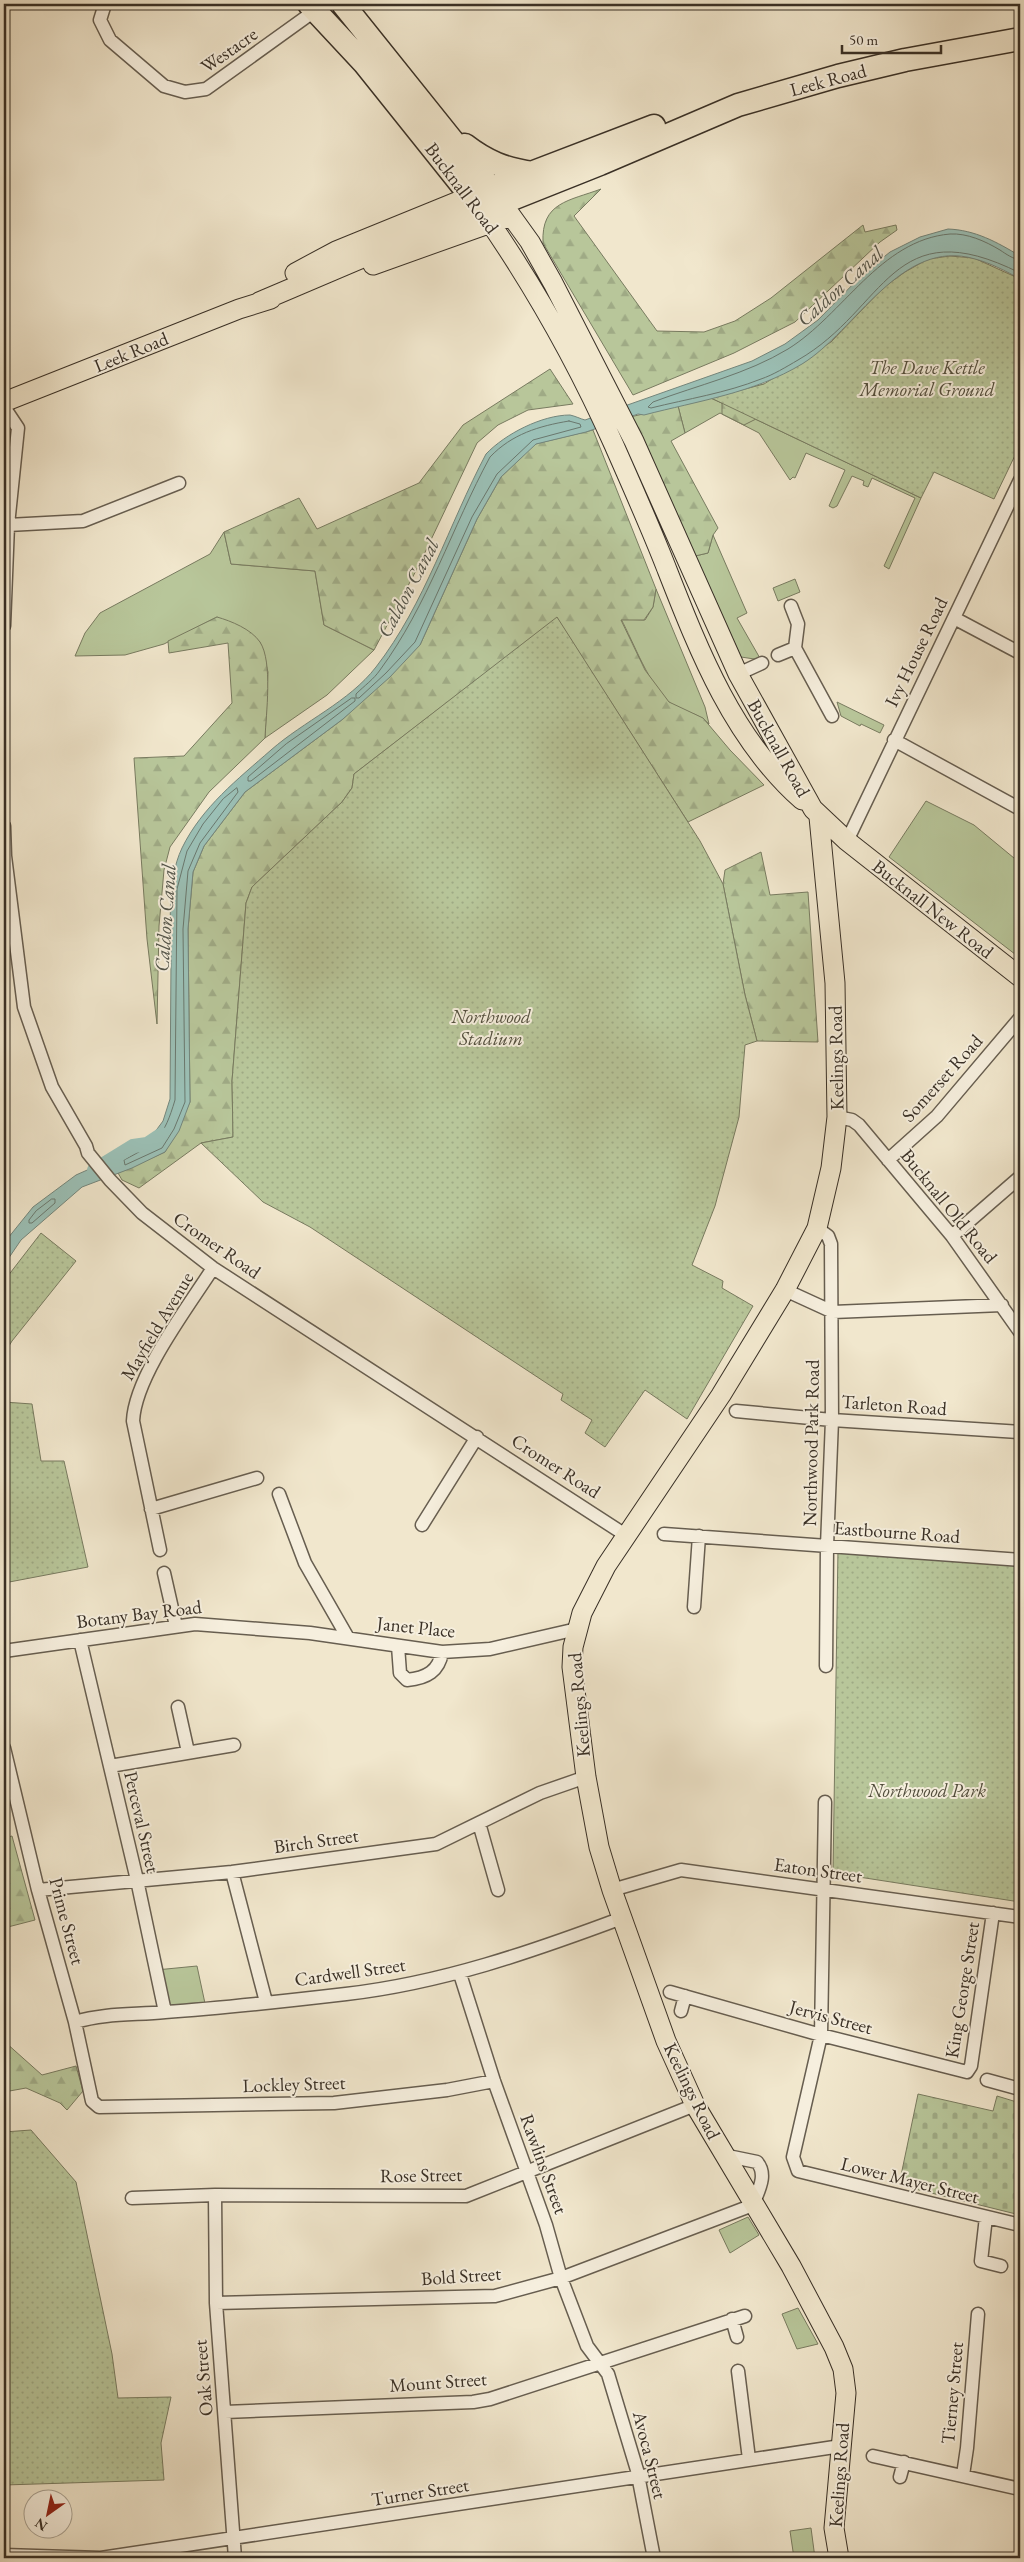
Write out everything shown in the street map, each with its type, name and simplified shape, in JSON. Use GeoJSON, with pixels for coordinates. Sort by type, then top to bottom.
{"type":"FeatureCollection","features":[{"type":"Feature","properties":{"kind":"highway","name":"Bucknall Road"},"geometry":{"type":"LineString","coordinates":[[343,4],[373,57],[491,206]]}},
{"type":"Feature","properties":{"kind":"highway","name":"Bucknall Road"},"geometry":{"type":"LineString","coordinates":[[316,6],[373,57]]}},
{"type":"Feature","properties":{"kind":"highway","name":"Leek Road"},"geometry":{"type":"LineString","coordinates":[[491,206],[536,173],[675,118],[726,109],[838,76],[929,54],[1020,39]]}},
{"type":"Feature","properties":{"kind":"highway","name":"Bucknall Road"},"geometry":{"type":"LineString","coordinates":[[404,96],[441,125]]}},
{"type":"Feature","properties":{"kind":"highway"},"geometry":{"type":"LineString","coordinates":[[441,125],[491,206],[687,142],[726,109]]}},
{"type":"Feature","properties":{"kind":"highway"},"geometry":{"type":"LineString","coordinates":[[441,125],[482,158],[510,170],[536,173]]}},
{"type":"Feature","properties":{"kind":"main road","name":"Leek Road"},"geometry":{"type":"LineString","coordinates":[[4,402],[259,302],[491,206]]}},
{"type":"Feature","properties":{"kind":"main road","name":"Bucknall Road"},"geometry":{"type":"LineString","coordinates":[[491,206],[553,283],[597,388],[614,445],[708,667],[730,709],[778,779],[816,813]]}},
{"type":"Feature","properties":{"kind":"main road","name":"Bucknall Road"},"geometry":{"type":"LineString","coordinates":[[597,388],[634,441],[738,674],[816,813]]}},
{"type":"Feature","properties":{"kind":"main road","name":"Bucknall New Road"},"geometry":{"type":"LineString","coordinates":[[816,813],[847,841],[1020,977]]}},
{"type":"Feature","properties":{"kind":"main road","name":"Keelings Road"},"geometry":{"type":"LineString","coordinates":[[816,813],[835,983],[838,1117],[831,1168],[817,1228],[785,1290],[721,1395],[606,1566],[576,1629],[572,1647],[572,1667],[586,1777],[599,1847],[612,1890],[666,2040],[695,2105],[803,2288],[834,2347],[843,2369],[846,2393],[834,2528],[839,2558]]}},
{"type":"Feature","properties":{"kind":"street","name":"Westacre"},"geometry":{"type":"LineString","coordinates":[[105,4],[100,20],[110,40],[164,86],[185,92],[206,90],[316,6]]}},
{"type":"Feature","properties":{"kind":"street"},"geometry":{"type":"LineString","coordinates":[[4,407],[18,428],[8,525],[4,626]]}},
{"type":"Feature","properties":{"kind":"street","name":"Ivy House Road"},"geometry":{"type":"LineString","coordinates":[[847,841],[1020,480]]}},
{"type":"Feature","properties":{"kind":"street"},"geometry":{"type":"LineString","coordinates":[[8,525],[83,522],[179,483]]}},
{"type":"Feature","properties":{"kind":"street"},"geometry":{"type":"LineString","coordinates":[[791,606],[798,624],[795,648],[832,716]]}},
{"type":"Feature","properties":{"kind":"street"},"geometry":{"type":"LineString","coordinates":[[954,618],[1020,653]]}},
{"type":"Feature","properties":{"kind":"street"},"geometry":{"type":"LineString","coordinates":[[778,655],[795,648]]}},
{"type":"Feature","properties":{"kind":"street"},"geometry":{"type":"LineString","coordinates":[[738,674],[762,663]]}},
{"type":"Feature","properties":{"kind":"street"},"geometry":{"type":"LineString","coordinates":[[894,740],[1020,809]]}},
{"type":"Feature","properties":{"kind":"street","name":"Cromer Road"},"geometry":{"type":"LineString","coordinates":[[4,826],[5,856],[24,1007],[52,1087],[86,1146],[88,1153],[110,1180],[142,1213],[213,1268],[477,1437],[627,1536]]}},
{"type":"Feature","properties":{"kind":"street","name":"Somerset Road"},"geometry":{"type":"LineString","coordinates":[[888,1160],[937,1116],[1020,1018]]}},
{"type":"Feature","properties":{"kind":"street","name":"Bucknall Old Road"},"geometry":{"type":"LineString","coordinates":[[838,1117],[852,1120],[859,1125],[952,1236],[1020,1332]]}},
{"type":"Feature","properties":{"kind":"street"},"geometry":{"type":"LineString","coordinates":[[952,1236],[1020,1177]]}},
{"type":"Feature","properties":{"kind":"street","name":"Northwood Park Road"},"geometry":{"type":"LineString","coordinates":[[817,1228],[828,1236],[831,1244],[832,1420],[827,1546],[826,1666]]}},
{"type":"Feature","properties":{"kind":"street","name":"Mayfield Avenue"},"geometry":{"type":"LineString","coordinates":[[160,1550],[133,1421],[134,1405],[147,1373],[213,1268]]}},
{"type":"Feature","properties":{"kind":"street"},"geometry":{"type":"LineString","coordinates":[[785,1290],[832,1312],[1002,1305]]}},
{"type":"Feature","properties":{"kind":"street","name":"Tarleton Road"},"geometry":{"type":"LineString","coordinates":[[736,1411],[832,1420],[1020,1432]]}},
{"type":"Feature","properties":{"kind":"street"},"geometry":{"type":"LineString","coordinates":[[422,1525],[477,1437]]}},
{"type":"Feature","properties":{"kind":"street"},"geometry":{"type":"LineString","coordinates":[[151,1509],[257,1478]]}},
{"type":"Feature","properties":{"kind":"street"},"geometry":{"type":"LineString","coordinates":[[279,1494],[305,1563],[348,1638]]}},
{"type":"Feature","properties":{"kind":"street","name":"Eastbourne Road"},"geometry":{"type":"LineString","coordinates":[[666,1530],[681,1535],[1020,1560]]}},
{"type":"Feature","properties":{"kind":"street"},"geometry":{"type":"LineString","coordinates":[[694,1607],[699,1536]]}},
{"type":"Feature","properties":{"kind":"street"},"geometry":{"type":"LineString","coordinates":[[164,1573],[176,1626]]}},
{"type":"Feature","properties":{"kind":"street","name":"Botany Bay Road"},"geometry":{"type":"LineString","coordinates":[[4,1651],[176,1626],[219,1624],[310,1632]]}},
{"type":"Feature","properties":{"kind":"street","name":"Janet Place"},"geometry":{"type":"LineString","coordinates":[[310,1632],[442,1652],[490,1649],[576,1629]]}},
{"type":"Feature","properties":{"kind":"street","name":"Perceval Street"},"geometry":{"type":"LineString","coordinates":[[80,1640],[137,1880],[165,2012]]}},
{"type":"Feature","properties":{"kind":"street"},"geometry":{"type":"LineString","coordinates":[[398,1646],[400,1672],[407,1680],[440,1666],[442,1652]]}},
{"type":"Feature","properties":{"kind":"street"},"geometry":{"type":"LineString","coordinates":[[178,1707],[188,1752]]}},
{"type":"Feature","properties":{"kind":"street"},"geometry":{"type":"LineString","coordinates":[[110,1766],[234,1745]]}},
{"type":"Feature","properties":{"kind":"street","name":"Prime Street"},"geometry":{"type":"LineString","coordinates":[[4,1748],[38,1890],[75,2022],[94,2103]]}},
{"type":"Feature","properties":{"kind":"street","name":"Birch Street"},"geometry":{"type":"LineString","coordinates":[[38,1890],[232,1872],[436,1844],[540,1793],[586,1777]]}},
{"type":"Feature","properties":{"kind":"street"},"geometry":{"type":"LineString","coordinates":[[822,2035],[825,1802]]}},
{"type":"Feature","properties":{"kind":"street"},"geometry":{"type":"LineString","coordinates":[[479,1823],[498,1890]]}},
{"type":"Feature","properties":{"kind":"street","name":"Eaton Street"},"geometry":{"type":"LineString","coordinates":[[612,1890],[681,1870],[1020,1917]]}},
{"type":"Feature","properties":{"kind":"street"},"geometry":{"type":"LineString","coordinates":[[232,1872],[266,2002]]}},
{"type":"Feature","properties":{"kind":"street","name":"King George Street"},"geometry":{"type":"LineString","coordinates":[[967,2072],[971,2066],[993,1913]]}},
{"type":"Feature","properties":{"kind":"street","name":"Cardwell Street"},"geometry":{"type":"LineString","coordinates":[[75,2022],[96,2016],[165,2012],[348,1994],[460,1974],[622,1918]]}},
{"type":"Feature","properties":{"kind":"street","name":"Rawlins Street"},"geometry":{"type":"LineString","coordinates":[[460,1974],[494,2081],[546,2226],[561,2278],[587,2346],[600,2364]]}},
{"type":"Feature","properties":{"kind":"street","name":"Jervis Street"},"geometry":{"type":"LineString","coordinates":[[670,1992],[822,2035],[967,2072]]}},
{"type":"Feature","properties":{"kind":"street"},"geometry":{"type":"LineString","coordinates":[[681,2012],[685,1996]]}},
{"type":"Feature","properties":{"kind":"street","name":"Lower Mayer Street"},"geometry":{"type":"LineString","coordinates":[[822,2035],[794,2157],[794,2166],[798,2171],[1020,2225]]}},
{"type":"Feature","properties":{"kind":"street"},"geometry":{"type":"LineString","coordinates":[[987,2080],[1020,2089]]}},
{"type":"Feature","properties":{"kind":"street","name":"Lockley Street"},"geometry":{"type":"LineString","coordinates":[[94,2103],[99,2107],[334,2103],[447,2090],[494,2081]]}},
{"type":"Feature","properties":{"kind":"street","name":"Rose Street"},"geometry":{"type":"LineString","coordinates":[[132,2198],[215,2195],[466,2196],[695,2105]]}},
{"type":"Feature","properties":{"kind":"street","name":"Keelings Road"},"geometry":{"type":"LineString","coordinates":[[724,2155],[757,2162],[761,2166],[764,2175],[753,2205]]}},
{"type":"Feature","properties":{"kind":"street","name":"Oak Street"},"geometry":{"type":"LineString","coordinates":[[215,2195],[216,2303],[236,2558]]}},
{"type":"Feature","properties":{"kind":"street","name":"Bold Street"},"geometry":{"type":"LineString","coordinates":[[216,2303],[495,2296],[561,2278],[753,2205]]}},
{"type":"Feature","properties":{"kind":"street"},"geometry":{"type":"LineString","coordinates":[[986,2217],[981,2262],[1001,2266]]}},
{"type":"Feature","properties":{"kind":"street","name":"Tierney Street"},"geometry":{"type":"LineString","coordinates":[[963,2475],[978,2314]]}},
{"type":"Feature","properties":{"kind":"street","name":"Mount Street"},"geometry":{"type":"LineString","coordinates":[[225,2412],[473,2402],[490,2399],[591,2364],[600,2364],[745,2316]]}},
{"type":"Feature","properties":{"kind":"street"},"geometry":{"type":"LineString","coordinates":[[732,2319],[737,2337]]}},
{"type":"Feature","properties":{"kind":"street","name":"Avoca Street"},"geometry":{"type":"LineString","coordinates":[[600,2364],[608,2374],[638,2478],[654,2558]]}},
{"type":"Feature","properties":{"kind":"street"},"geometry":{"type":"LineString","coordinates":[[738,2371],[749,2459]]}},
{"type":"Feature","properties":{"kind":"street","name":"Turner Street"},"geometry":{"type":"LineString","coordinates":[[4,2555],[101,2558],[841,2446]]}},
{"type":"Feature","properties":{"kind":"street"},"geometry":{"type":"LineString","coordinates":[[873,2456],[1020,2489]]}},
{"type":"Feature","properties":{"kind":"street"},"geometry":{"type":"LineString","coordinates":[[900,2477],[904,2462]]}},
{"type":"Feature","properties":{"kind":"green space"},"geometry":{"type":"Polygon","coordinates":[[[601,189],[574,216],[657,331],[704,332],[735,321],[771,298],[863,225],[865,232],[896,225],[897,230],[880,242],[795,322],[734,353],[633,395],[543,243],[544,229],[552,211],[559,205],[601,189]]]}},
{"type":"Feature","properties":{"kind":"green space","name":"The Dave Kettle Memorial Ground"},"geometry":{"type":"Polygon","coordinates":[[[950,256],[974,258],[1020,279],[1020,445],[994,499],[934,472],[921,498],[711,398],[764,384],[831,342],[884,287],[905,272],[928,259],[950,256]]]}},
{"type":"Feature","properties":{"kind":"green space"},"geometry":{"type":"Polygon","coordinates":[[[550,369],[573,404],[528,410],[498,425],[477,443],[419,565],[374,650],[324,625],[315,571],[231,564],[224,532],[299,498],[317,529],[419,483],[463,425],[550,369]]]}},
{"type":"Feature","properties":{"kind":"green space"},"geometry":{"type":"Polygon","coordinates":[[[764,384],[756,419],[744,425],[722,414],[722,403],[711,398],[764,384]]]}},
{"type":"Feature","properties":{"kind":"green space"},"geometry":{"type":"Polygon","coordinates":[[[711,398],[921,498],[889,569],[884,566],[915,498],[872,478],[868,487],[863,485],[864,481],[852,476],[837,506],[833,508],[829,506],[845,470],[806,453],[795,478],[793,477],[790,480],[759,433],[720,413],[685,433],[678,406],[711,398]]]}},
{"type":"Feature","properties":{"kind":"green space"},"geometry":{"type":"Polygon","coordinates":[[[678,406],[685,433],[671,441],[718,528],[713,535],[708,553],[695,556],[630,417],[678,406]]]}},
{"type":"Feature","properties":{"kind":"green space"},"geometry":{"type":"Polygon","coordinates":[[[593,430],[656,589],[653,607],[644,620],[621,620],[645,670],[669,702],[703,718],[730,750],[764,785],[688,822],[557,618],[354,774],[352,788],[342,802],[252,887],[246,903],[232,1081],[233,1137],[201,1143],[139,1188],[122,1180],[118,1173],[165,1152],[190,1102],[188,929],[193,872],[204,846],[245,792],[343,719],[420,645],[477,519],[501,477],[535,444],[593,430]]]}},
{"type":"Feature","properties":{"kind":"green space"},"geometry":{"type":"Polygon","coordinates":[[[224,532],[231,564],[315,571],[324,625],[374,650],[327,695],[265,738],[268,672],[260,642],[217,617],[164,644],[125,655],[75,656],[85,633],[100,613],[210,554],[224,532]]]}},
{"type":"Feature","properties":{"kind":"green space"},"geometry":{"type":"Polygon","coordinates":[[[713,535],[747,613],[737,618],[761,660],[741,657],[695,556],[708,553],[713,535]]]}},
{"type":"Feature","properties":{"kind":"green space"},"geometry":{"type":"Polygon","coordinates":[[[795,579],[800,592],[778,601],[773,588],[795,579]]]}},
{"type":"Feature","properties":{"kind":"green space"},"geometry":{"type":"Polygon","coordinates":[[[656,589],[705,707],[709,724],[700,717],[669,702],[662,695],[649,675],[621,619],[645,620],[653,607],[656,589]]]}},
{"type":"Feature","properties":{"kind":"green space"},"geometry":{"type":"Polygon","coordinates":[[[217,617],[246,629],[256,637],[264,651],[268,675],[265,738],[209,792],[170,847],[164,870],[159,926],[157,1024],[147,939],[134,758],[184,756],[232,703],[228,643],[169,653],[168,641],[217,617]]]}},
{"type":"Feature","properties":{"kind":"green space","name":"Northwood Stadium"},"geometry":{"type":"Polygon","coordinates":[[[557,617],[700,841],[723,884],[745,995],[757,1041],[745,1045],[739,1117],[715,1206],[692,1265],[723,1281],[722,1288],[753,1306],[687,1419],[645,1390],[605,1447],[585,1433],[592,1420],[561,1400],[563,1394],[310,1227],[263,1202],[201,1143],[233,1137],[232,1081],[246,903],[252,887],[342,802],[352,788],[354,774],[557,617]]]}},
{"type":"Feature","properties":{"kind":"green space"},"geometry":{"type":"Polygon","coordinates":[[[837,702],[884,725],[880,733],[861,724],[860,726],[841,716],[837,702]]]}},
{"type":"Feature","properties":{"kind":"green space"},"geometry":{"type":"Polygon","coordinates":[[[926,801],[974,825],[1020,863],[1020,958],[889,857],[926,801]]]}},
{"type":"Feature","properties":{"kind":"green space"},"geometry":{"type":"Polygon","coordinates":[[[761,852],[770,895],[808,892],[818,1042],[757,1041],[745,995],[723,884],[725,870],[761,852]]]}},
{"type":"Feature","properties":{"kind":"green space"},"geometry":{"type":"Polygon","coordinates":[[[41,1233],[76,1261],[12,1341],[4,1354],[4,1281],[41,1233]]]}},
{"type":"Feature","properties":{"kind":"green space"},"geometry":{"type":"Polygon","coordinates":[[[4,1402],[32,1404],[41,1461],[64,1461],[88,1567],[4,1583],[4,1402]]]}},
{"type":"Feature","properties":{"kind":"green space","name":"Northwood Park"},"geometry":{"type":"Polygon","coordinates":[[[838,1549],[1020,1566],[1020,1902],[833,1873],[838,1549]]]}},
{"type":"Feature","properties":{"kind":"green space"},"geometry":{"type":"Polygon","coordinates":[[[12,1836],[35,1920],[4,1928],[4,1838],[12,1836]]]}},
{"type":"Feature","properties":{"kind":"green space"},"geometry":{"type":"Polygon","coordinates":[[[197,1966],[206,2008],[165,2012],[156,1970],[197,1966]]]}},
{"type":"Feature","properties":{"kind":"green space"},"geometry":{"type":"Polygon","coordinates":[[[4,2038],[5,2042],[42,2075],[76,2066],[83,2091],[67,2110],[60,2103],[26,2088],[4,2092],[4,2038]]]}},
{"type":"Feature","properties":{"kind":"green space"},"geometry":{"type":"Polygon","coordinates":[[[918,2094],[993,2111],[997,2096],[1020,2103],[1020,2215],[899,2185],[918,2094]]]}},
{"type":"Feature","properties":{"kind":"green space"},"geometry":{"type":"Polygon","coordinates":[[[31,2130],[76,2182],[112,2354],[118,2398],[171,2397],[161,2443],[164,2480],[4,2485],[4,2132],[31,2130]]]}},
{"type":"Feature","properties":{"kind":"green space"},"geometry":{"type":"Polygon","coordinates":[[[748,2217],[759,2235],[730,2253],[719,2230],[748,2217]]]}},
{"type":"Feature","properties":{"kind":"green space"},"geometry":{"type":"Polygon","coordinates":[[[798,2308],[818,2344],[797,2349],[782,2314],[798,2308]]]}},
{"type":"Feature","properties":{"kind":"green space"},"geometry":{"type":"Polygon","coordinates":[[[811,2528],[815,2558],[794,2558],[790,2531],[811,2528]]]}},
{"type":"Feature","properties":{"kind":"water"},"geometry":{"type":"Polygon","coordinates":[[[948,229],[977,234],[1020,256],[1020,279],[975,259],[949,256],[924,261],[902,274],[881,291],[822,349],[802,364],[784,374],[725,395],[644,415],[638,414],[586,432],[536,444],[501,477],[477,519],[420,645],[390,677],[343,719],[245,792],[204,846],[193,872],[188,929],[190,1102],[179,1131],[165,1152],[132,1168],[82,1187],[21,1240],[4,1265],[4,1243],[33,1207],[76,1175],[146,1144],[163,1121],[170,1099],[171,889],[182,848],[200,819],[222,794],[271,750],[353,691],[376,667],[409,617],[423,590],[486,454],[503,439],[536,422],[570,415],[585,420],[752,361],[785,344],[818,320],[863,274],[890,252],[920,237],[948,229]]]}},
{"type":"Feature","properties":{"kind":"waterway","name":"Caldon Canal"},"geometry":{"type":"LineString","coordinates":[[94,1170],[133,1146],[147,1144],[162,1134]]}}]}
